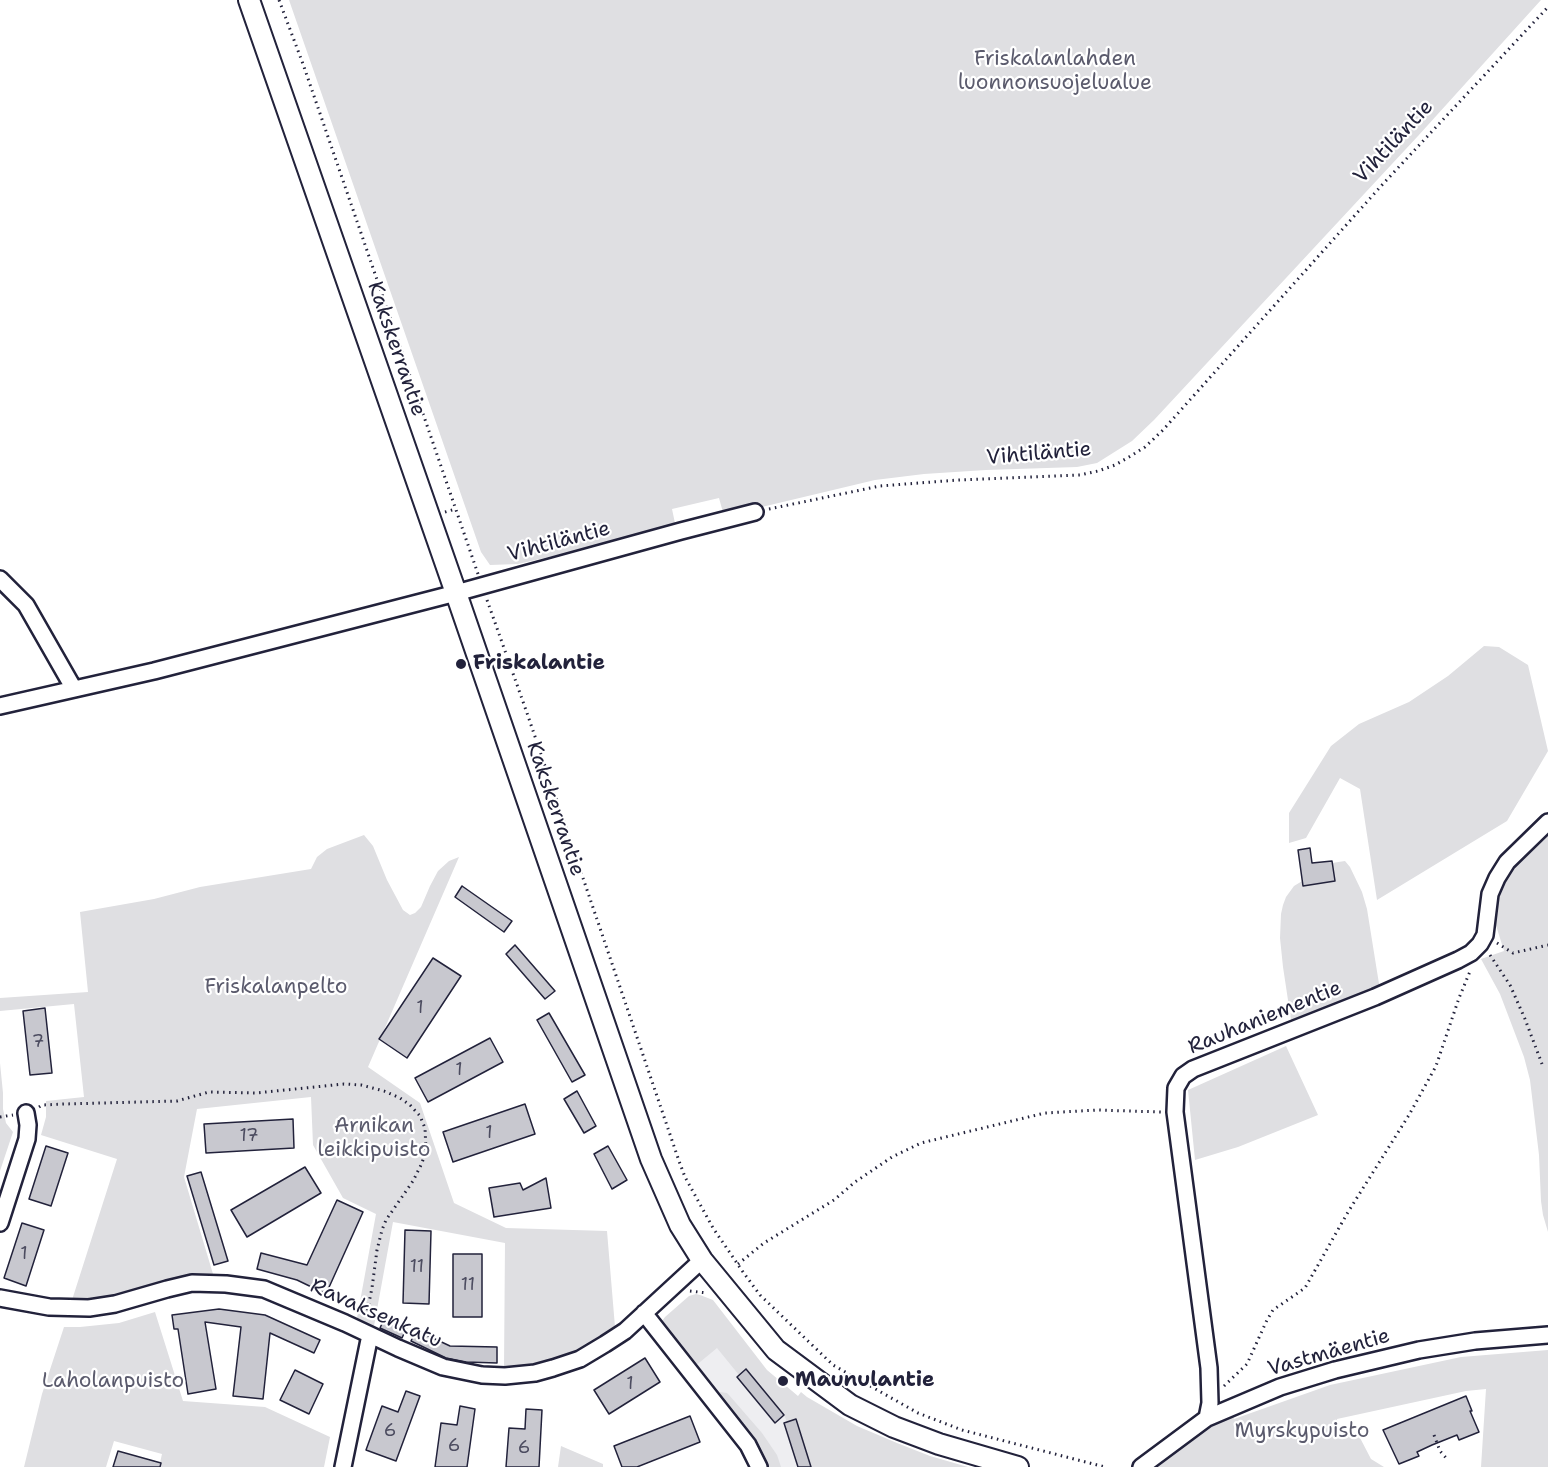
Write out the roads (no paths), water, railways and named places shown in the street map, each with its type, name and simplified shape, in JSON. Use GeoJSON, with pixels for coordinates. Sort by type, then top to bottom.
{"type":"FeatureCollection","features":[{"type":"Feature","properties":{"kind":"main road","name":"Kakskerrantie"},"geometry":{"type":"LineString","coordinates":[[249,0],[651,1159],[680,1224],[702,1260],[776,1350],[850,1405],[939,1444],[1018,1467]]}},
{"type":"Feature","properties":{"kind":"street","name":"Vihtiläntie"},"geometry":{"type":"LineString","coordinates":[[456,593],[755,512]]}},
{"type":"Feature","properties":{"kind":"street"},"geometry":{"type":"LineString","coordinates":[[0,579],[26,605],[74,689]]}},
{"type":"Feature","properties":{"kind":"street"},"geometry":{"type":"LineString","coordinates":[[0,706],[154,671],[456,593]]}},
{"type":"Feature","properties":{"kind":"street","name":"Rauhaniementie"},"geometry":{"type":"LineString","coordinates":[[1208,1411],[1209,1368],[1175,1112],[1176,1088],[1182,1076],[1193,1069],[1375,997],[1458,960],[1479,944],[1489,901],[1497,878],[1507,862],[1548,822]]}},
{"type":"Feature","properties":{"kind":"street"},"geometry":{"type":"LineString","coordinates":[[0,1223],[27,1139],[26,1113]]}},
{"type":"Feature","properties":{"kind":"street","name":"Ravaksenkatu"},"geometry":{"type":"LineString","coordinates":[[0,1298],[49,1307],[89,1308],[115,1304],[179,1286],[200,1283],[264,1289],[367,1330],[443,1367],[482,1376],[505,1376],[535,1373],[580,1359],[625,1330],[702,1260]]}},
{"type":"Feature","properties":{"kind":"street"},"geometry":{"type":"LineString","coordinates":[[644,1313],[748,1445],[759,1467]]}},
{"type":"Feature","properties":{"kind":"street"},"geometry":{"type":"LineString","coordinates":[[344,1467],[367,1330]]}},
{"type":"Feature","properties":{"kind":"street","name":"Vastmäentie"},"geometry":{"type":"LineString","coordinates":[[1141,1467],[1208,1411],[1230,1407],[1280,1387],[1335,1370],[1419,1350],[1475,1341],[1548,1335]]}},
{"type":"Feature","properties":{"kind":"place","name":"Friskalantie"},"geometry":{"type":"Point","coordinates":[461,664]}},
{"type":"Feature","properties":{"kind":"place","name":"Maunulantie"},"geometry":{"type":"Point","coordinates":[783,1381]}},
{"type":"Feature","properties":{"kind":"park label","name":"Friskalanlahden luonnonsuojelualue"},"geometry":{"type":"Point","coordinates":[1055,72]}},
{"type":"Feature","properties":{"kind":"park label","name":"Friskalanpelto"},"geometry":{"type":"Point","coordinates":[276,988]}},
{"type":"Feature","properties":{"kind":"park label","name":"Arnikan leikkipuisto"},"geometry":{"type":"Point","coordinates":[374,1139]}},
{"type":"Feature","properties":{"kind":"park label","name":"Laholanpuisto"},"geometry":{"type":"Point","coordinates":[113,1382]}},
{"type":"Feature","properties":{"kind":"park label","name":"Myrskypuisto"},"geometry":{"type":"Point","coordinates":[1302,1432]}}]}
